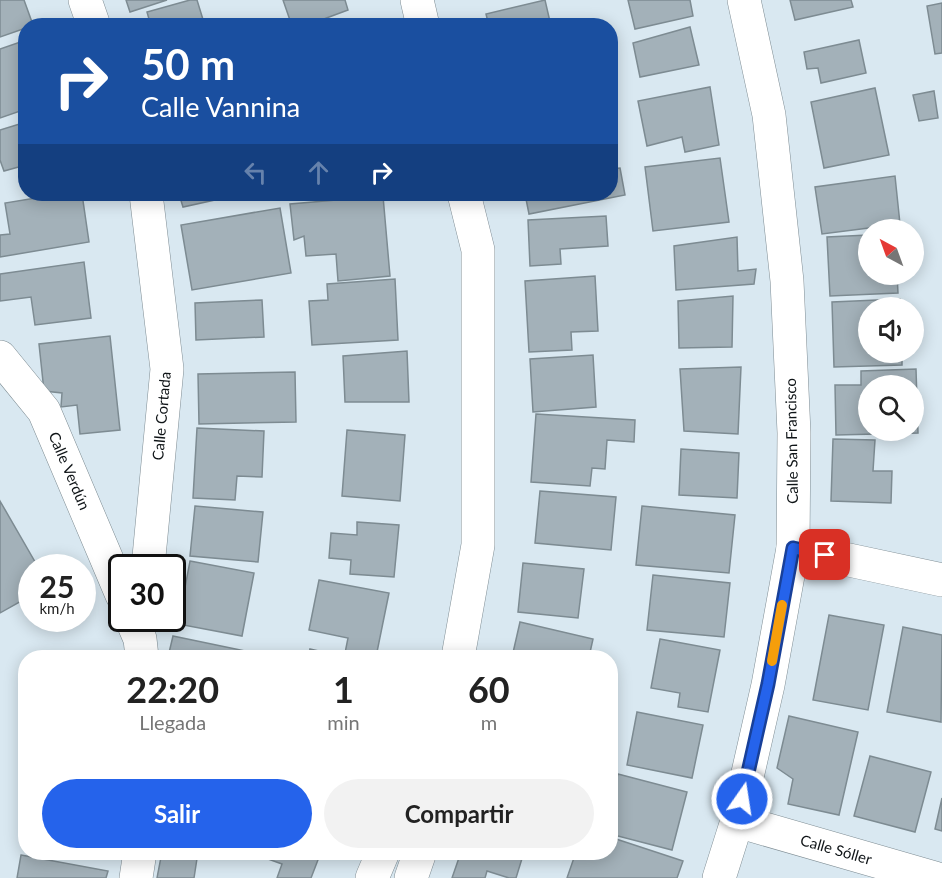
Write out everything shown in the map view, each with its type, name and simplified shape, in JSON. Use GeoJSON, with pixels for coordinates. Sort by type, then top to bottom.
{"type":"FeatureCollection","features":[{"type":"Feature","properties":{"kind":"street"},"geometry":{"type":"LineString","coordinates":[[86,0],[92,18]]}},
{"type":"Feature","properties":{"kind":"street"},"geometry":{"type":"LineString","coordinates":[[417,0],[421,18]]}},
{"type":"Feature","properties":{"kind":"street","name":"Calle San Francisco"},"geometry":{"type":"LineString","coordinates":[[719,878],[737,821],[768,684],[793,548],[794,434],[787,281],[770,115],[744,0]]}},
{"type":"Feature","properties":{"kind":"street","name":"Calle Cortada"},"geometry":{"type":"LineString","coordinates":[[147,201],[167,369],[149,554]]}},
{"type":"Feature","properties":{"kind":"street"},"geometry":{"type":"LineString","coordinates":[[459,650],[478,545],[478,250],[466,201]]}},
{"type":"Feature","properties":{"kind":"street","name":"Calle Verdún"},"geometry":{"type":"LineString","coordinates":[[0,357],[44,411],[108,562]]}},
{"type":"Feature","properties":{"kind":"street"},"geometry":{"type":"LineString","coordinates":[[447,650],[478,545]]}},
{"type":"Feature","properties":{"kind":"street"},"geometry":{"type":"LineString","coordinates":[[793,548],[942,580]]}},
{"type":"Feature","properties":{"kind":"street","name":"Calle Sóller"},"geometry":{"type":"LineString","coordinates":[[737,821],[935,878]]}},
{"type":"Feature","properties":{"kind":"street"},"geometry":{"type":"LineString","coordinates":[[136,878],[139,860]]}},
{"type":"Feature","properties":{"kind":"street"},"geometry":{"type":"LineString","coordinates":[[372,878],[380,860]]}},
{"type":"Feature","properties":{"kind":"street"},"geometry":{"type":"LineString","coordinates":[[411,878],[417,860]]}},
{"type":"Feature","properties":{"kind":"building"},"geometry":{"type":"Polygon","coordinates":[[[0,0],[24,0],[30,18],[18,18],[18,31],[0,37],[0,0]]]}},
{"type":"Feature","properties":{"kind":"building"},"geometry":{"type":"Polygon","coordinates":[[[126,0],[167,0],[130,12],[126,0]]]}},
{"type":"Feature","properties":{"kind":"building"},"geometry":{"type":"Polygon","coordinates":[[[197,0],[203,18],[149,18],[147,12],[197,0]]]}},
{"type":"Feature","properties":{"kind":"building"},"geometry":{"type":"Polygon","coordinates":[[[283,0],[345,0],[348,10],[326,18],[289,18],[283,0]]]}},
{"type":"Feature","properties":{"kind":"building"},"geometry":{"type":"Polygon","coordinates":[[[545,0],[549,18],[487,18],[486,14],[545,0]]]}},
{"type":"Feature","properties":{"kind":"building"},"geometry":{"type":"Polygon","coordinates":[[[628,0],[690,0],[693,16],[635,29],[628,0]]]}},
{"type":"Feature","properties":{"kind":"building"},"geometry":{"type":"Polygon","coordinates":[[[790,0],[851,0],[853,7],[795,20],[790,0]]]}},
{"type":"Feature","properties":{"kind":"building"},"geometry":{"type":"Polygon","coordinates":[[[942,3],[942,53],[935,54],[927,6],[942,3]]]}},
{"type":"Feature","properties":{"kind":"building"},"geometry":{"type":"Polygon","coordinates":[[[690,27],[699,65],[640,77],[633,43],[690,27]]]}},
{"type":"Feature","properties":{"kind":"building"},"geometry":{"type":"Polygon","coordinates":[[[859,40],[866,73],[821,83],[818,68],[807,69],[804,52],[859,40]]]}},
{"type":"Feature","properties":{"kind":"building"},"geometry":{"type":"Polygon","coordinates":[[[18,43],[18,112],[0,118],[0,49],[18,43]]]}},
{"type":"Feature","properties":{"kind":"building"},"geometry":{"type":"Polygon","coordinates":[[[710,87],[719,145],[685,152],[682,137],[647,146],[638,101],[710,87]]]}},
{"type":"Feature","properties":{"kind":"building"},"geometry":{"type":"Polygon","coordinates":[[[875,88],[889,155],[824,168],[811,102],[875,88]]]}},
{"type":"Feature","properties":{"kind":"building"},"geometry":{"type":"Polygon","coordinates":[[[934,91],[938,118],[919,121],[913,95],[934,91]]]}},
{"type":"Feature","properties":{"kind":"building"},"geometry":{"type":"Polygon","coordinates":[[[18,124],[18,167],[4,171],[0,160],[0,130],[18,124]]]}},
{"type":"Feature","properties":{"kind":"building"},"geometry":{"type":"Polygon","coordinates":[[[720,158],[729,222],[653,231],[645,167],[720,158]]]}},
{"type":"Feature","properties":{"kind":"building"},"geometry":{"type":"Polygon","coordinates":[[[618,168],[620,168],[625,195],[618,196],[618,168]]]}},
{"type":"Feature","properties":{"kind":"building"},"geometry":{"type":"Polygon","coordinates":[[[895,176],[899,219],[858,219],[858,229],[822,234],[815,187],[895,176]]]}},
{"type":"Feature","properties":{"kind":"building"},"geometry":{"type":"Polygon","coordinates":[[[83,201],[89,242],[0,257],[0,235],[10,234],[5,203],[83,201]]]}},
{"type":"Feature","properties":{"kind":"building"},"geometry":{"type":"Polygon","coordinates":[[[181,201],[210,201],[183,207],[181,201]]]}},
{"type":"Feature","properties":{"kind":"building"},"geometry":{"type":"Polygon","coordinates":[[[325,201],[383,201],[390,276],[338,281],[336,254],[306,256],[304,236],[294,240],[290,204],[325,201]]]}},
{"type":"Feature","properties":{"kind":"building"},"geometry":{"type":"Polygon","coordinates":[[[526,201],[595,201],[529,214],[526,201]]]}},
{"type":"Feature","properties":{"kind":"building"},"geometry":{"type":"Polygon","coordinates":[[[280,208],[291,273],[192,290],[181,225],[280,208]]]}},
{"type":"Feature","properties":{"kind":"building"},"geometry":{"type":"Polygon","coordinates":[[[606,216],[608,246],[560,249],[561,264],[530,266],[528,220],[606,216]]]}},
{"type":"Feature","properties":{"kind":"building"},"geometry":{"type":"Polygon","coordinates":[[[858,235],[858,285],[898,285],[898,293],[830,296],[827,237],[858,235]]]}},
{"type":"Feature","properties":{"kind":"building"},"geometry":{"type":"Polygon","coordinates":[[[737,237],[738,271],[756,269],[754,284],[676,290],[674,246],[737,237]]]}},
{"type":"Feature","properties":{"kind":"building"},"geometry":{"type":"Polygon","coordinates":[[[84,262],[91,318],[35,325],[31,297],[0,301],[0,274],[84,262]]]}},
{"type":"Feature","properties":{"kind":"building"},"geometry":{"type":"Polygon","coordinates":[[[595,276],[598,331],[571,332],[572,350],[529,352],[525,281],[595,276]]]}},
{"type":"Feature","properties":{"kind":"building"},"geometry":{"type":"Polygon","coordinates":[[[395,279],[398,340],[312,345],[309,301],[328,300],[327,284],[395,279]]]}},
{"type":"Feature","properties":{"kind":"building"},"geometry":{"type":"Polygon","coordinates":[[[733,296],[732,347],[679,348],[678,301],[733,296]]]}},
{"type":"Feature","properties":{"kind":"building"},"geometry":{"type":"Polygon","coordinates":[[[262,300],[264,337],[196,340],[195,303],[262,300]]]}},
{"type":"Feature","properties":{"kind":"building"},"geometry":{"type":"Polygon","coordinates":[[[858,301],[858,363],[902,363],[902,365],[834,367],[832,302],[858,301]]]}},
{"type":"Feature","properties":{"kind":"building"},"geometry":{"type":"Polygon","coordinates":[[[110,336],[120,430],[80,434],[77,405],[61,407],[62,393],[44,391],[39,344],[110,336]]]}},
{"type":"Feature","properties":{"kind":"building"},"geometry":{"type":"Polygon","coordinates":[[[407,351],[409,402],[345,402],[343,356],[407,351]]]}},
{"type":"Feature","properties":{"kind":"building"},"geometry":{"type":"Polygon","coordinates":[[[593,355],[596,407],[533,412],[530,359],[593,355]]]}},
{"type":"Feature","properties":{"kind":"building"},"geometry":{"type":"Polygon","coordinates":[[[741,367],[738,434],[684,431],[680,369],[741,367]]]}},
{"type":"Feature","properties":{"kind":"building"},"geometry":{"type":"Polygon","coordinates":[[[916,369],[916,375],[861,375],[861,371],[916,369]]]}},
{"type":"Feature","properties":{"kind":"building"},"geometry":{"type":"Polygon","coordinates":[[[295,372],[296,422],[199,424],[198,374],[295,372]]]}},
{"type":"Feature","properties":{"kind":"building"},"geometry":{"type":"Polygon","coordinates":[[[835,385],[858,385],[858,434],[836,435],[835,385]]]}},
{"type":"Feature","properties":{"kind":"building"},"geometry":{"type":"Polygon","coordinates":[[[536,414],[635,420],[634,442],[607,440],[605,469],[592,468],[590,486],[531,482],[536,414]]]}},
{"type":"Feature","properties":{"kind":"building"},"geometry":{"type":"Polygon","coordinates":[[[197,428],[264,431],[262,477],[237,476],[235,500],[193,498],[197,428]]]}},
{"type":"Feature","properties":{"kind":"building"},"geometry":{"type":"Polygon","coordinates":[[[347,430],[405,435],[400,501],[342,496],[347,430]]]}},
{"type":"Feature","properties":{"kind":"building"},"geometry":{"type":"Polygon","coordinates":[[[833,439],[875,441],[873,471],[892,471],[891,503],[831,501],[833,439]]]}},
{"type":"Feature","properties":{"kind":"building"},"geometry":{"type":"Polygon","coordinates":[[[681,449],[739,453],[737,498],[679,495],[681,449]]]}},
{"type":"Feature","properties":{"kind":"building"},"geometry":{"type":"Polygon","coordinates":[[[540,491],[616,497],[611,550],[535,543],[540,491]]]}},
{"type":"Feature","properties":{"kind":"building"},"geometry":{"type":"Polygon","coordinates":[[[0,501],[31,554],[18,554],[18,603],[0,613],[0,501]]]}},
{"type":"Feature","properties":{"kind":"building"},"geometry":{"type":"Polygon","coordinates":[[[195,506],[263,512],[258,562],[190,556],[195,506]]]}},
{"type":"Feature","properties":{"kind":"building"},"geometry":{"type":"Polygon","coordinates":[[[642,506],[735,515],[729,573],[636,565],[642,506]]]}},
{"type":"Feature","properties":{"kind":"building"},"geometry":{"type":"Polygon","coordinates":[[[357,522],[399,525],[394,577],[350,574],[351,560],[329,558],[331,533],[357,535],[357,522]]]}},
{"type":"Feature","properties":{"kind":"building"},"geometry":{"type":"Polygon","coordinates":[[[190,561],[254,573],[242,636],[186,626],[186,582],[190,561]]]}},
{"type":"Feature","properties":{"kind":"building"},"geometry":{"type":"Polygon","coordinates":[[[523,563],[584,569],[578,618],[518,612],[523,563]]]}},
{"type":"Feature","properties":{"kind":"building"},"geometry":{"type":"Polygon","coordinates":[[[653,575],[730,583],[724,637],[647,630],[653,575]]]}},
{"type":"Feature","properties":{"kind":"building"},"geometry":{"type":"Polygon","coordinates":[[[319,580],[389,593],[377,650],[346,650],[348,638],[309,630],[319,580]]]}},
{"type":"Feature","properties":{"kind":"building"},"geometry":{"type":"Polygon","coordinates":[[[829,615],[884,625],[868,710],[813,700],[829,615]]]}},
{"type":"Feature","properties":{"kind":"building"},"geometry":{"type":"Polygon","coordinates":[[[520,622],[593,639],[591,650],[514,650],[520,622]]]}},
{"type":"Feature","properties":{"kind":"building"},"geometry":{"type":"Polygon","coordinates":[[[903,627],[942,635],[941,722],[887,712],[903,627]]]}},
{"type":"Feature","properties":{"kind":"building"},"geometry":{"type":"Polygon","coordinates":[[[173,636],[241,650],[170,650],[173,636]]]}},
{"type":"Feature","properties":{"kind":"building"},"geometry":{"type":"Polygon","coordinates":[[[660,639],[720,650],[708,712],[678,707],[680,693],[651,688],[660,639]]]}},
{"type":"Feature","properties":{"kind":"building"},"geometry":{"type":"Polygon","coordinates":[[[637,712],[703,725],[692,778],[627,765],[637,712]]]}},
{"type":"Feature","properties":{"kind":"building"},"geometry":{"type":"Polygon","coordinates":[[[789,716],[858,732],[839,815],[788,804],[793,779],[777,768],[789,716]]]}},
{"type":"Feature","properties":{"kind":"building"},"geometry":{"type":"Polygon","coordinates":[[[870,756],[931,772],[915,832],[854,816],[870,756]]]}},
{"type":"Feature","properties":{"kind":"building"},"geometry":{"type":"Polygon","coordinates":[[[618,774],[687,792],[672,850],[618,836],[618,774]]]}},
{"type":"Feature","properties":{"kind":"building"},"geometry":{"type":"Polygon","coordinates":[[[942,798],[942,831],[935,829],[942,798]]]}},
{"type":"Feature","properties":{"kind":"building"},"geometry":{"type":"Polygon","coordinates":[[[618,840],[683,861],[677,878],[567,878],[573,860],[618,860],[618,840]]]}},
{"type":"Feature","properties":{"kind":"building"},"geometry":{"type":"Polygon","coordinates":[[[20,860],[48,860],[108,871],[106,878],[17,878],[20,860]]]}},
{"type":"Feature","properties":{"kind":"building"},"geometry":{"type":"Polygon","coordinates":[[[160,860],[197,860],[194,878],[157,878],[160,860]]]}},
{"type":"Feature","properties":{"kind":"building"},"geometry":{"type":"Polygon","coordinates":[[[271,860],[318,860],[311,878],[277,878],[282,864],[271,860]]]}},
{"type":"Feature","properties":{"kind":"building"},"geometry":{"type":"Polygon","coordinates":[[[458,860],[522,860],[516,878],[487,871],[485,878],[452,878],[458,860]]]}},
{"type":"Feature","properties":{"kind":"slow traffic"},"geometry":{"type":"LineString","coordinates":[[772,661],[782,605]]}},
{"type":"Feature","properties":{"kind":"route"},"geometry":{"type":"LineString","coordinates":[[742,799],[768,684],[793,548],[825,555]]}}]}
